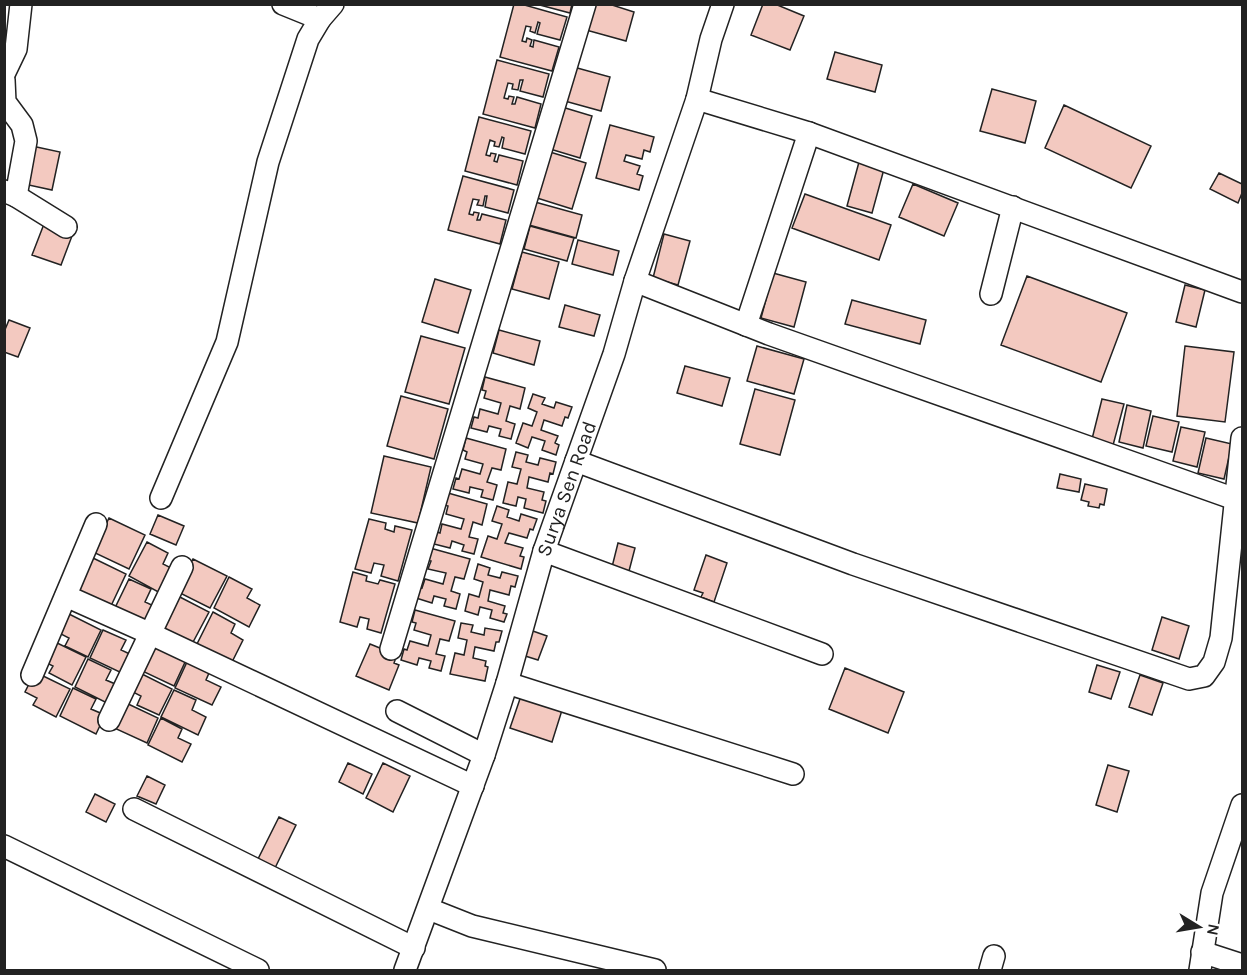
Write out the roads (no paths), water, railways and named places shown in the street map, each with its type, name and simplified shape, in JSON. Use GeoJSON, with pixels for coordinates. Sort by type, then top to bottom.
{"type":"FeatureCollection","features":[{"type":"Feature","properties":{"kind":"street"},"geometry":{"type":"LineString","coordinates":[[4,74],[16,49],[21,4]]}},
{"type":"Feature","properties":{"kind":"street"},"geometry":{"type":"LineString","coordinates":[[161,498],[227,342],[268,162],[308,39],[326,12],[284,4]]}},
{"type":"Feature","properties":{"kind":"street"},"geometry":{"type":"LineString","coordinates":[[391,649],[585,4]]}},
{"type":"Feature","properties":{"kind":"street","name":"Surya Sen Road"},"geometry":{"type":"LineString","coordinates":[[405,970],[484,754],[507,683],[544,551],[614,354],[634,281],[697,99],[711,39],[723,4]]}},
{"type":"Feature","properties":{"kind":"street"},"geometry":{"type":"LineString","coordinates":[[4,80],[5,102],[22,125],[26,141],[10,194],[66,227]]}},
{"type":"Feature","properties":{"kind":"street"},"geometry":{"type":"LineString","coordinates":[[697,99],[809,133],[1242,292]]}},
{"type":"Feature","properties":{"kind":"street"},"geometry":{"type":"LineString","coordinates":[[746,325],[809,133]]}},
{"type":"Feature","properties":{"kind":"street"},"geometry":{"type":"LineString","coordinates":[[992,294],[1013,207]]}},
{"type":"Feature","properties":{"kind":"street"},"geometry":{"type":"LineString","coordinates":[[634,281],[746,325],[1235,499]]}},
{"type":"Feature","properties":{"kind":"street"},"geometry":{"type":"LineString","coordinates":[[576,461],[853,564],[1189,679],[1204,676],[1214,662],[1221,638],[1242,438]]}},
{"type":"Feature","properties":{"kind":"street"},"geometry":{"type":"LineString","coordinates":[[32,675],[96,524]]}},
{"type":"Feature","properties":{"kind":"street"},"geometry":{"type":"LineString","coordinates":[[544,551],[822,654]]}},
{"type":"Feature","properties":{"kind":"street"},"geometry":{"type":"LineString","coordinates":[[109,720],[182,567]]}},
{"type":"Feature","properties":{"kind":"street"},"geometry":{"type":"LineString","coordinates":[[66,596],[473,786]]}},
{"type":"Feature","properties":{"kind":"street"},"geometry":{"type":"LineString","coordinates":[[507,683],[793,774]]}},
{"type":"Feature","properties":{"kind":"street"},"geometry":{"type":"LineString","coordinates":[[397,711],[484,754]]}},
{"type":"Feature","properties":{"kind":"street"},"geometry":{"type":"LineString","coordinates":[[1242,805],[1237,834],[1212,893],[1201,961],[1242,965]]}},
{"type":"Feature","properties":{"kind":"street"},"geometry":{"type":"LineString","coordinates":[[134,809],[414,948]]}},
{"type":"Feature","properties":{"kind":"street"},"geometry":{"type":"LineString","coordinates":[[4,846],[258,970]]}},
{"type":"Feature","properties":{"kind":"street"},"geometry":{"type":"LineString","coordinates":[[429,909],[472,926],[656,970]]}}]}
